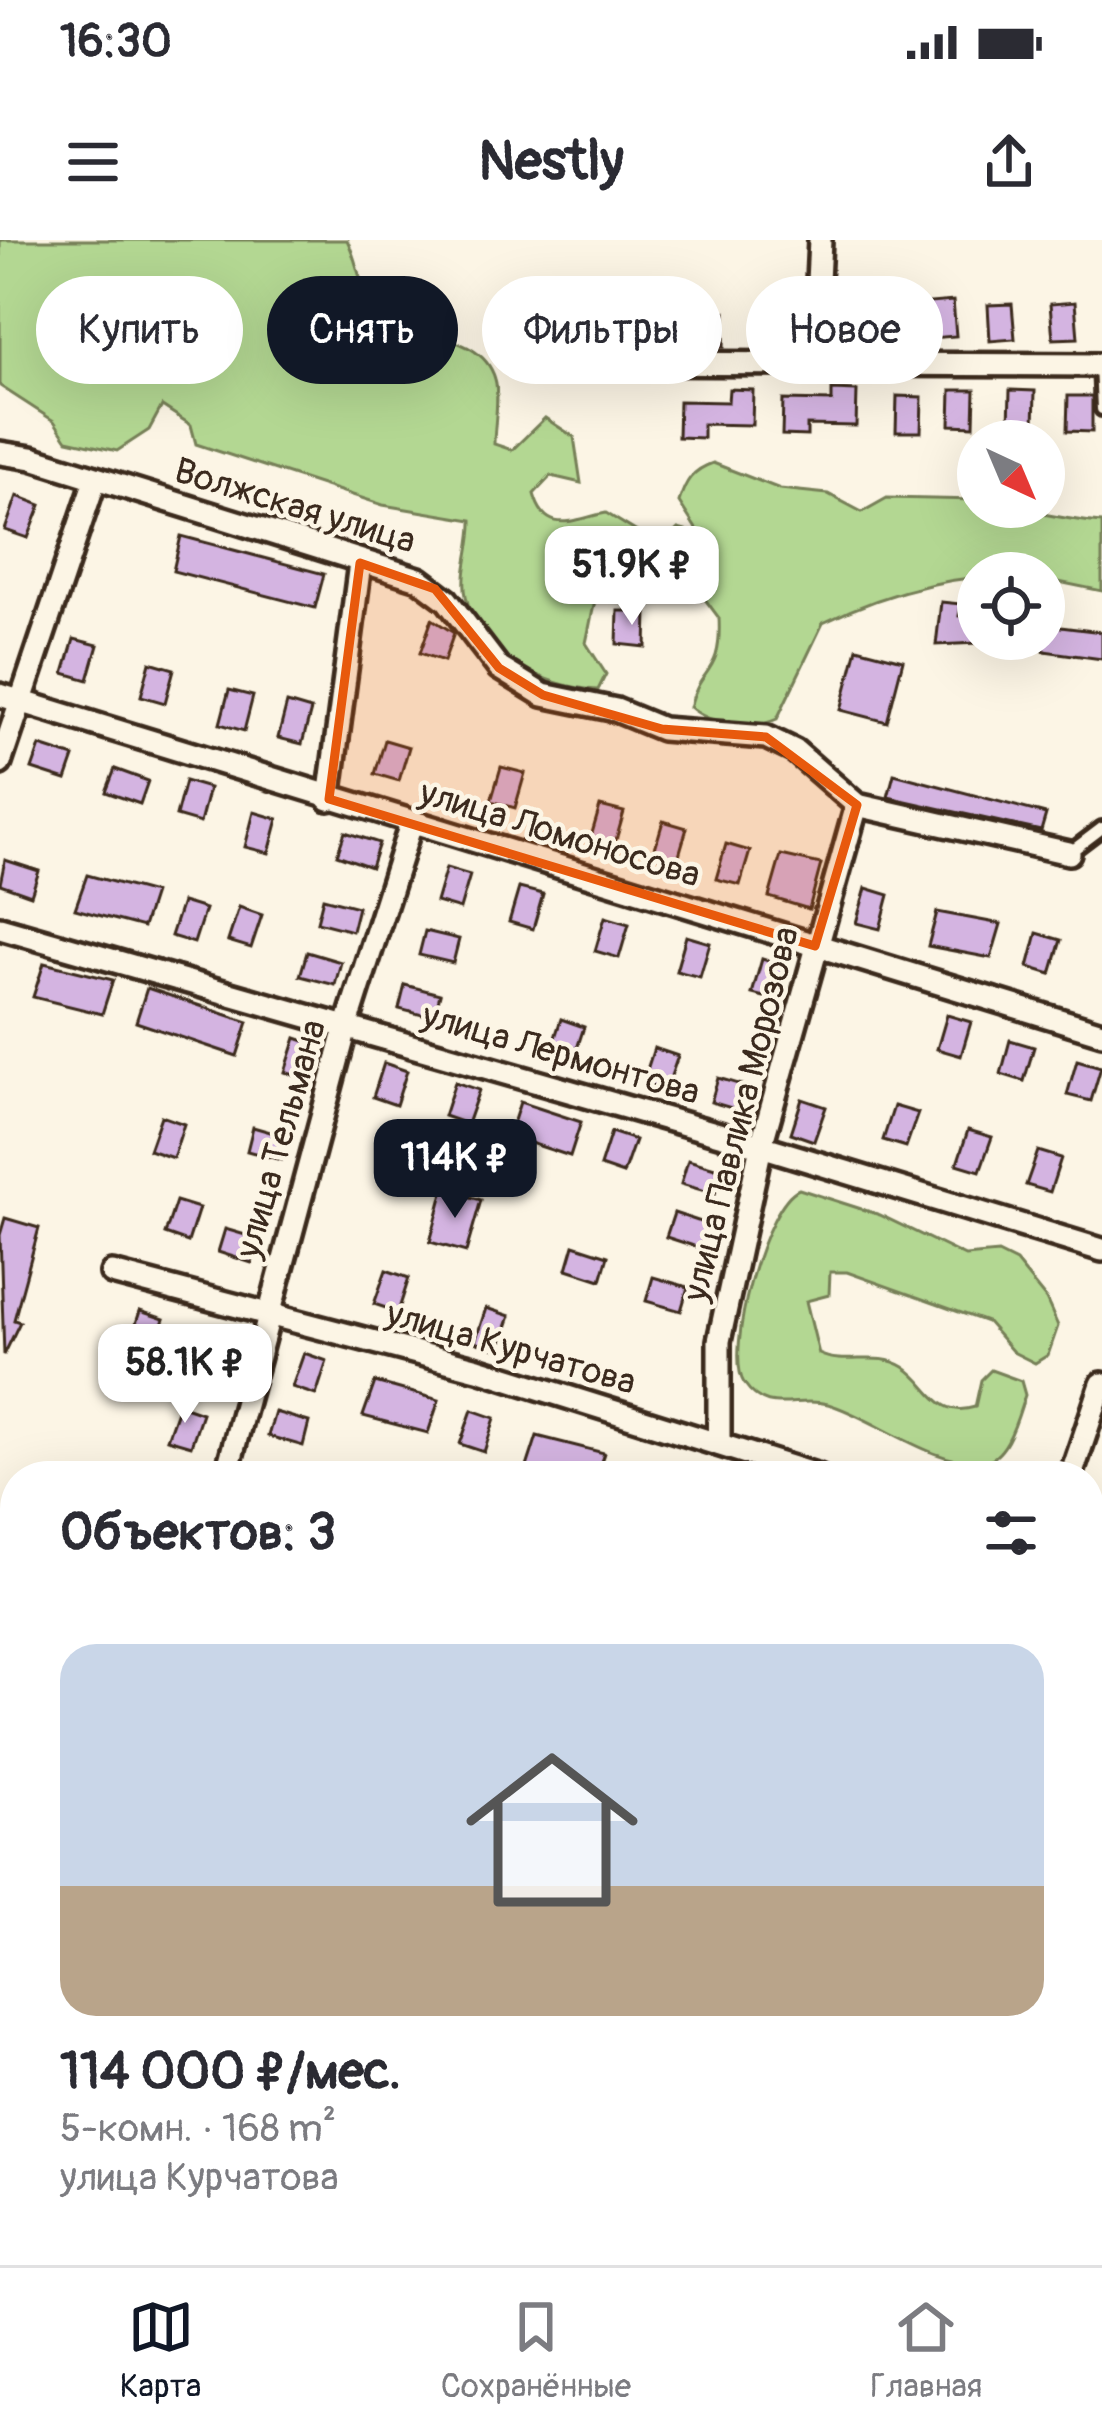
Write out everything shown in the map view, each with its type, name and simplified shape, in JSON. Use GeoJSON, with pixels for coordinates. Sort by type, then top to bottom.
{"type":"FeatureCollection","features":[{"type":"Feature","properties":{"kind":"street"},"geometry":{"type":"LineString","coordinates":[[818,276],[820,240]]}},
{"type":"Feature","properties":{"kind":"street"},"geometry":{"type":"LineString","coordinates":[[943,366],[1101,365]]}},
{"type":"Feature","properties":{"kind":"street","name":"Волжская улица"},"geometry":{"type":"LineString","coordinates":[[0,453],[403,572],[435,589],[499,668],[544,695],[616,710],[662,729],[766,737],[794,751],[856,805],[1069,853]]}},
{"type":"Feature","properties":{"kind":"street"},"geometry":{"type":"LineString","coordinates":[[0,763],[10,698],[95,480]]}},
{"type":"Feature","properties":{"kind":"street"},"geometry":{"type":"LineString","coordinates":[[329,800],[360,563]]}},
{"type":"Feature","properties":{"kind":"street","name":"улица Ломоносова"},"geometry":{"type":"LineString","coordinates":[[10,698],[329,800],[1102,1033]]}},
{"type":"Feature","properties":{"kind":"street","name":"улица Павлика Морозова"},"geometry":{"type":"LineString","coordinates":[[719,1444],[719,1341],[761,1146],[856,805]]}},
{"type":"Feature","properties":{"kind":"street","name":"улица Тельмана"},"geometry":{"type":"LineString","coordinates":[[230,1461],[346,1028],[411,824]]}},
{"type":"Feature","properties":{"kind":"street","name":"улица Лермонтова"},"geometry":{"type":"LineString","coordinates":[[0,928],[761,1146],[1102,1250]]}},
{"type":"Feature","properties":{"kind":"street","name":"улица Курчатова"},"geometry":{"type":"LineString","coordinates":[[112,1273],[478,1369],[772,1461]]}},
{"type":"Feature","properties":{"kind":"street"},"geometry":{"type":"LineString","coordinates":[[1076,1461],[1102,1384]]}},
{"type":"Feature","properties":{"kind":"lane"},"geometry":{"type":"LineString","coordinates":[[1101,365],[1102,409]]}},
{"type":"Feature","properties":{"kind":"lane"},"geometry":{"type":"LineString","coordinates":[[1069,853],[1102,829]]}},
{"type":"Feature","properties":{"kind":"highlighted area"},"geometry":{"type":"Polygon","coordinates":[[[360,563],[435,589],[499,668],[543,695],[662,729],[766,737],[857,805],[815,946],[329,799],[360,563]]]}},
{"type":"Feature","properties":{"kind":"green space"},"geometry":{"type":"Polygon","coordinates":[[[0,240],[347,240],[360,276],[267,276],[267,384],[458,384],[458,343],[473,350],[482,358],[482,384],[496,384],[494,444],[512,450],[545,418],[574,437],[581,483],[551,476],[534,494],[546,516],[562,522],[606,513],[650,540],[645,561],[615,573],[596,599],[586,643],[606,674],[598,690],[557,683],[517,664],[484,635],[473,617],[465,587],[472,520],[383,505],[196,444],[191,425],[162,406],[149,430],[117,451],[67,440],[54,421],[0,386],[0,240]]]}},
{"type":"Feature","properties":{"kind":"green space"},"geometry":{"type":"Polygon","coordinates":[[[713,463],[780,489],[828,494],[862,512],[887,498],[957,500],[957,528],[1065,528],[1065,517],[1102,523],[1102,591],[1065,583],[1065,552],[957,552],[957,579],[878,600],[823,623],[777,719],[745,725],[720,722],[690,707],[714,661],[719,618],[693,583],[657,564],[664,542],[678,529],[700,535],[679,502],[690,478],[713,463]]]}},
{"type":"Feature","properties":{"kind":"green space"},"geometry":{"type":"Polygon","coordinates":[[[799,1189],[880,1215],[965,1256],[998,1253],[1016,1262],[1046,1299],[1058,1326],[1048,1355],[1035,1363],[1013,1352],[987,1322],[847,1272],[830,1272],[829,1295],[806,1301],[819,1354],[894,1362],[951,1408],[975,1407],[981,1380],[991,1370],[1021,1381],[1025,1395],[999,1454],[985,1461],[944,1457],[828,1404],[772,1403],[753,1394],[739,1366],[744,1312],[761,1248],[786,1200],[799,1189]]]}},
{"type":"Feature","properties":{"kind":"building"},"geometry":{"type":"Polygon","coordinates":[[[953,301],[956,336],[943,337],[943,302],[953,301]]]}},
{"type":"Feature","properties":{"kind":"building"},"geometry":{"type":"Polygon","coordinates":[[[1075,302],[1078,338],[1053,339],[1050,304],[1075,302]]]}},
{"type":"Feature","properties":{"kind":"building"},"geometry":{"type":"Polygon","coordinates":[[[1012,304],[1015,339],[990,341],[988,305],[1012,304]]]}},
{"type":"Feature","properties":{"kind":"building"},"geometry":{"type":"Polygon","coordinates":[[[729,389],[753,390],[752,425],[703,424],[703,438],[678,437],[679,401],[728,402],[729,389]]]}},
{"type":"Feature","properties":{"kind":"building"},"geometry":{"type":"Polygon","coordinates":[[[832,390],[857,391],[856,426],[807,425],[807,436],[782,435],[783,400],[832,401],[832,390]]]}},
{"type":"Feature","properties":{"kind":"building"},"geometry":{"type":"Polygon","coordinates":[[[951,390],[975,390],[974,420],[950,425],[951,390]]]}},
{"type":"Feature","properties":{"kind":"building"},"geometry":{"type":"Polygon","coordinates":[[[1010,390],[1035,391],[1034,420],[1009,420],[1010,390]]]}},
{"type":"Feature","properties":{"kind":"building"},"geometry":{"type":"Polygon","coordinates":[[[897,396],[922,397],[921,432],[896,432],[897,396]]]}},
{"type":"Feature","properties":{"kind":"building"},"geometry":{"type":"Polygon","coordinates":[[[1068,396],[1092,396],[1092,432],[1067,431],[1068,396]]]}},
{"type":"Feature","properties":{"kind":"building"},"geometry":{"type":"Polygon","coordinates":[[[17,496],[41,505],[28,538],[5,530],[17,496]]]}},
{"type":"Feature","properties":{"kind":"building"},"geometry":{"type":"Polygon","coordinates":[[[181,536],[324,574],[315,608],[173,571],[181,536]]]}},
{"type":"Feature","properties":{"kind":"building"},"geometry":{"type":"Polygon","coordinates":[[[941,602],[957,604],[957,644],[936,645],[941,602]]]}},
{"type":"Feature","properties":{"kind":"building"},"geometry":{"type":"Polygon","coordinates":[[[618,611],[647,611],[646,647],[617,644],[618,611]]]}},
{"type":"Feature","properties":{"kind":"building"},"geometry":{"type":"Polygon","coordinates":[[[432,619],[454,633],[444,661],[420,653],[432,619]]]}},
{"type":"Feature","properties":{"kind":"building"},"geometry":{"type":"Polygon","coordinates":[[[1065,628],[1102,632],[1102,659],[1065,654],[1065,628]]]}},
{"type":"Feature","properties":{"kind":"building"},"geometry":{"type":"Polygon","coordinates":[[[74,639],[98,645],[88,680],[64,673],[74,639]]]}},
{"type":"Feature","properties":{"kind":"building"},"geometry":{"type":"Polygon","coordinates":[[[857,648],[903,660],[887,722],[841,710],[857,648]]]}},
{"type":"Feature","properties":{"kind":"building"},"geometry":{"type":"Polygon","coordinates":[[[150,662],[174,669],[165,703],[141,696],[150,662]]]}},
{"type":"Feature","properties":{"kind":"building"},"geometry":{"type":"Polygon","coordinates":[[[229,690],[253,696],[244,731],[220,724],[229,690]]]}},
{"type":"Feature","properties":{"kind":"building"},"geometry":{"type":"Polygon","coordinates":[[[287,703],[311,710],[302,744],[278,738],[287,703]]]}},
{"type":"Feature","properties":{"kind":"building"},"geometry":{"type":"Polygon","coordinates":[[[385,740],[409,747],[399,781],[375,774],[385,740]]]}},
{"type":"Feature","properties":{"kind":"building"},"geometry":{"type":"Polygon","coordinates":[[[40,746],[74,757],[66,780],[32,769],[40,746]]]}},
{"type":"Feature","properties":{"kind":"building"},"geometry":{"type":"Polygon","coordinates":[[[501,767],[525,773],[515,808],[491,801],[501,767]]]}},
{"type":"Feature","properties":{"kind":"building"},"geometry":{"type":"Polygon","coordinates":[[[115,769],[148,781],[140,804],[106,792],[115,769]]]}},
{"type":"Feature","properties":{"kind":"building"},"geometry":{"type":"Polygon","coordinates":[[[894,774],[1046,814],[1041,831],[888,797],[894,774]]]}},
{"type":"Feature","properties":{"kind":"building"},"geometry":{"type":"Polygon","coordinates":[[[185,781],[209,788],[200,823],[176,816],[185,781]]]}},
{"type":"Feature","properties":{"kind":"building"},"geometry":{"type":"Polygon","coordinates":[[[600,806],[624,812],[614,847],[590,840],[600,806]]]}},
{"type":"Feature","properties":{"kind":"building"},"geometry":{"type":"Polygon","coordinates":[[[254,812],[278,819],[269,853],[245,847],[254,812]]]}},
{"type":"Feature","properties":{"kind":"building"},"geometry":{"type":"Polygon","coordinates":[[[663,821],[687,828],[677,862],[653,855],[663,821]]]}},
{"type":"Feature","properties":{"kind":"building"},"geometry":{"type":"Polygon","coordinates":[[[345,832],[379,843],[371,867],[337,855],[345,832]]]}},
{"type":"Feature","properties":{"kind":"building"},"geometry":{"type":"Polygon","coordinates":[[[726,844],[750,851],[740,885],[716,879],[726,844]]]}},
{"type":"Feature","properties":{"kind":"building"},"geometry":{"type":"Polygon","coordinates":[[[781,855],[821,864],[809,909],[769,897],[781,855]]]}},
{"type":"Feature","properties":{"kind":"building"},"geometry":{"type":"Polygon","coordinates":[[[5,860],[39,871],[31,895],[0,884],[5,860]]]}},
{"type":"Feature","properties":{"kind":"building"},"geometry":{"type":"Polygon","coordinates":[[[446,868],[470,875],[460,909],[436,902],[446,868]]]}},
{"type":"Feature","properties":{"kind":"building"},"geometry":{"type":"Polygon","coordinates":[[[87,875],[154,893],[143,927],[75,909],[87,875]]]}},
{"type":"Feature","properties":{"kind":"building"},"geometry":{"type":"Polygon","coordinates":[[[519,888],[543,894],[533,929],[509,922],[519,888]]]}},
{"type":"Feature","properties":{"kind":"building"},"geometry":{"type":"Polygon","coordinates":[[[866,888],[889,895],[880,929],[856,923],[866,888]]]}},
{"type":"Feature","properties":{"kind":"building"},"geometry":{"type":"Polygon","coordinates":[[[323,898],[358,907],[352,931],[317,922],[323,898]]]}},
{"type":"Feature","properties":{"kind":"building"},"geometry":{"type":"Polygon","coordinates":[[[182,902],[205,909],[194,943],[171,936],[182,902]]]}},
{"type":"Feature","properties":{"kind":"building"},"geometry":{"type":"Polygon","coordinates":[[[239,907],[262,915],[251,948],[228,941],[239,907]]]}},
{"type":"Feature","properties":{"kind":"building"},"geometry":{"type":"Polygon","coordinates":[[[937,912],[1001,924],[991,958],[928,946],[937,912]]]}},
{"type":"Feature","properties":{"kind":"building"},"geometry":{"type":"Polygon","coordinates":[[[605,917],[629,924],[619,958],[595,951],[605,917]]]}},
{"type":"Feature","properties":{"kind":"building"},"geometry":{"type":"Polygon","coordinates":[[[425,931],[459,939],[453,963],[419,955],[425,931]]]}},
{"type":"Feature","properties":{"kind":"building"},"geometry":{"type":"Polygon","coordinates":[[[1037,933],[1061,940],[1051,974],[1028,967],[1037,933]]]}},
{"type":"Feature","properties":{"kind":"building"},"geometry":{"type":"Polygon","coordinates":[[[686,936],[710,943],[700,977],[676,971],[686,936]]]}},
{"type":"Feature","properties":{"kind":"building"},"geometry":{"type":"Polygon","coordinates":[[[307,952],[341,962],[335,985],[300,976],[307,952]]]}},
{"type":"Feature","properties":{"kind":"building"},"geometry":{"type":"Polygon","coordinates":[[[762,959],[785,966],[776,1000],[752,994],[762,959]]]}},
{"type":"Feature","properties":{"kind":"building"},"geometry":{"type":"Polygon","coordinates":[[[44,963],[113,980],[102,1014],[33,997],[44,963]]]}},
{"type":"Feature","properties":{"kind":"building"},"geometry":{"type":"Polygon","coordinates":[[[405,985],[440,994],[434,1018],[399,1009],[405,985]]]}},
{"type":"Feature","properties":{"kind":"building"},"geometry":{"type":"Polygon","coordinates":[[[147,988],[248,1022],[237,1056],[136,1022],[147,988]]]}},
{"type":"Feature","properties":{"kind":"building"},"geometry":{"type":"Polygon","coordinates":[[[947,1015],[971,1022],[961,1056],[937,1049],[947,1015]]]}},
{"type":"Feature","properties":{"kind":"building"},"geometry":{"type":"Polygon","coordinates":[[[561,1019],[584,1027],[573,1061],[550,1053],[561,1019]]]}},
{"type":"Feature","properties":{"kind":"building"},"geometry":{"type":"Polygon","coordinates":[[[296,1038],[320,1046],[308,1080],[285,1072],[296,1038]]]}},
{"type":"Feature","properties":{"kind":"building"},"geometry":{"type":"Polygon","coordinates":[[[1010,1040],[1034,1047],[1024,1081],[1001,1074],[1010,1040]]]}},
{"type":"Feature","properties":{"kind":"building"},"geometry":{"type":"Polygon","coordinates":[[[654,1048],[678,1056],[666,1090],[643,1082],[654,1048]]]}},
{"type":"Feature","properties":{"kind":"building"},"geometry":{"type":"Polygon","coordinates":[[[1077,1060],[1101,1067],[1091,1101],[1067,1095],[1077,1060]]]}},
{"type":"Feature","properties":{"kind":"building"},"geometry":{"type":"Polygon","coordinates":[[[384,1063],[407,1071],[396,1105],[373,1097],[384,1063]]]}},
{"type":"Feature","properties":{"kind":"building"},"geometry":{"type":"Polygon","coordinates":[[[718,1078],[752,1088],[745,1112],[711,1102],[718,1078]]]}},
{"type":"Feature","properties":{"kind":"building"},"geometry":{"type":"Polygon","coordinates":[[[455,1082],[479,1090],[467,1124],[444,1116],[455,1082]]]}},
{"type":"Feature","properties":{"kind":"building"},"geometry":{"type":"Polygon","coordinates":[[[802,1099],[826,1107],[814,1141],[791,1133],[802,1099]]]}},
{"type":"Feature","properties":{"kind":"building"},"geometry":{"type":"Polygon","coordinates":[[[520,1102],[581,1122],[570,1156],[509,1136],[520,1102]]]}},
{"type":"Feature","properties":{"kind":"building"},"geometry":{"type":"Polygon","coordinates":[[[894,1106],[918,1113],[906,1147],[883,1140],[894,1106]]]}},
{"type":"Feature","properties":{"kind":"building"},"geometry":{"type":"Polygon","coordinates":[[[161,1116],[184,1124],[173,1158],[149,1150],[161,1116]]]}},
{"type":"Feature","properties":{"kind":"building"},"geometry":{"type":"Polygon","coordinates":[[[253,1127],[288,1137],[281,1160],[247,1151],[253,1127]]]}},
{"type":"Feature","properties":{"kind":"building"},"geometry":{"type":"Polygon","coordinates":[[[968,1130],[992,1137],[980,1171],[957,1164],[968,1130]]]}},
{"type":"Feature","properties":{"kind":"building"},"geometry":{"type":"Polygon","coordinates":[[[611,1132],[635,1140],[623,1174],[600,1166],[611,1132]]]}},
{"type":"Feature","properties":{"kind":"building"},"geometry":{"type":"Polygon","coordinates":[[[1038,1151],[1061,1158],[1050,1192],[1026,1185],[1038,1151]]]}},
{"type":"Feature","properties":{"kind":"building"},"geometry":{"type":"Polygon","coordinates":[[[688,1160],[722,1170],[715,1194],[681,1184],[688,1160]]]}},
{"type":"Feature","properties":{"kind":"building"},"geometry":{"type":"Polygon","coordinates":[[[444,1189],[481,1200],[466,1252],[430,1242],[444,1189]]]}},
{"type":"Feature","properties":{"kind":"building"},"geometry":{"type":"Polygon","coordinates":[[[176,1201],[199,1208],[188,1242],[165,1234],[176,1201]]]}},
{"type":"Feature","properties":{"kind":"building"},"geometry":{"type":"Polygon","coordinates":[[[674,1213],[707,1224],[700,1248],[666,1237],[674,1213]]]}},
{"type":"Feature","properties":{"kind":"building"},"geometry":{"type":"Polygon","coordinates":[[[5,1218],[39,1228],[14,1320],[20,1322],[4,1355],[0,1235],[5,1218]]]}},
{"type":"Feature","properties":{"kind":"building"},"geometry":{"type":"Polygon","coordinates":[[[225,1229],[259,1239],[252,1263],[218,1252],[225,1229]]]}},
{"type":"Feature","properties":{"kind":"building"},"geometry":{"type":"Polygon","coordinates":[[[574,1245],[608,1256],[601,1280],[567,1269],[574,1245]]]}},
{"type":"Feature","properties":{"kind":"building"},"geometry":{"type":"Polygon","coordinates":[[[386,1270],[409,1278],[398,1312],[374,1304],[386,1270]]]}},
{"type":"Feature","properties":{"kind":"building"},"geometry":{"type":"Polygon","coordinates":[[[653,1277],[688,1287],[681,1311],[646,1301],[653,1277]]]}},
{"type":"Feature","properties":{"kind":"building"},"geometry":{"type":"Polygon","coordinates":[[[486,1308],[510,1316],[498,1350],[475,1342],[486,1308]]]}},
{"type":"Feature","properties":{"kind":"building"},"geometry":{"type":"Polygon","coordinates":[[[140,1311],[164,1319],[152,1353],[129,1345],[140,1311]]]}},
{"type":"Feature","properties":{"kind":"building"},"geometry":{"type":"Polygon","coordinates":[[[202,1326],[225,1334],[214,1368],[190,1360],[202,1326]]]}},
{"type":"Feature","properties":{"kind":"building"},"geometry":{"type":"Polygon","coordinates":[[[304,1353],[327,1361],[316,1395],[292,1387],[304,1353]]]}},
{"type":"Feature","properties":{"kind":"building"},"geometry":{"type":"Polygon","coordinates":[[[375,1382],[439,1400],[428,1433],[363,1416],[375,1382]]]}},
{"type":"Feature","properties":{"kind":"building"},"geometry":{"type":"Polygon","coordinates":[[[179,1405],[202,1413],[191,1446],[167,1439],[179,1405]]]}},
{"type":"Feature","properties":{"kind":"building"},"geometry":{"type":"Polygon","coordinates":[[[472,1410],[495,1418],[484,1452],[460,1444],[472,1410]]]}},
{"type":"Feature","properties":{"kind":"building"},"geometry":{"type":"Polygon","coordinates":[[[275,1412],[309,1422],[303,1446],[268,1436],[275,1412]]]}},
{"type":"Feature","properties":{"kind":"building"},"geometry":{"type":"Polygon","coordinates":[[[537,1436],[604,1453],[601,1461],[529,1461],[537,1436]]]}}]}
